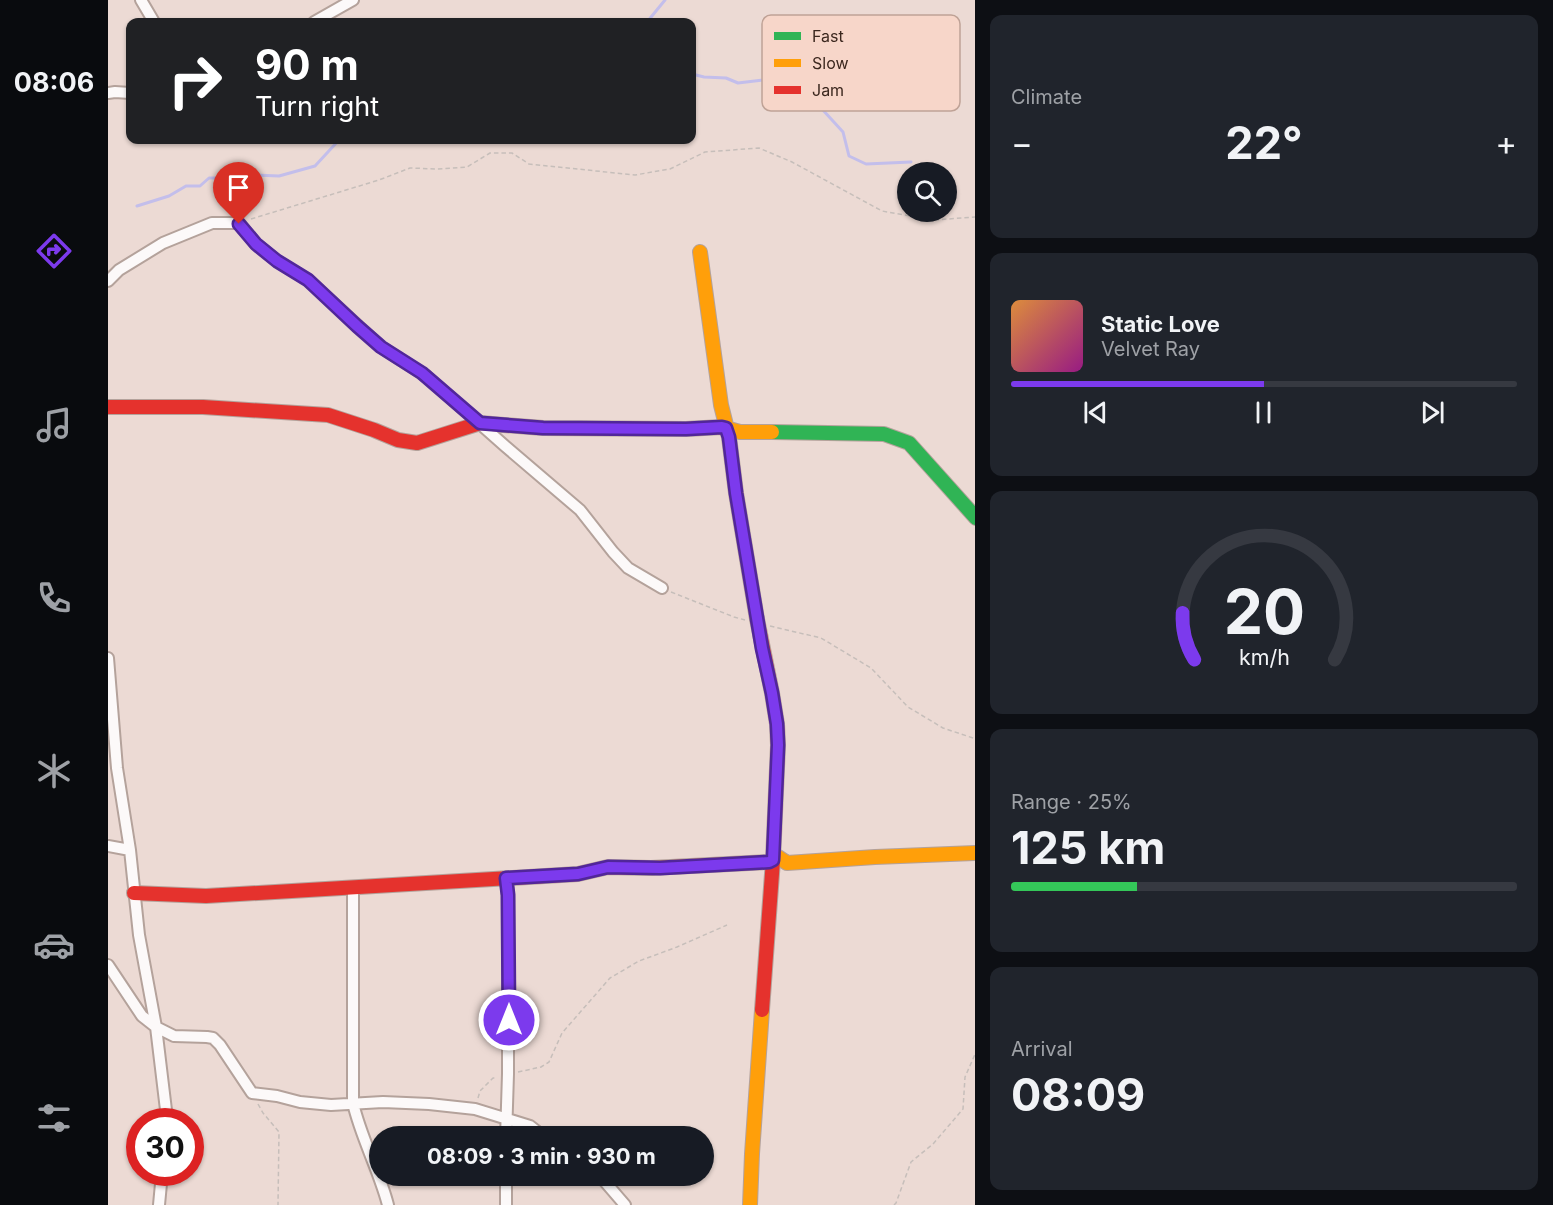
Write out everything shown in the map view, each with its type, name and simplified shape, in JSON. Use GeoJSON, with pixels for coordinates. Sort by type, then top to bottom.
{"type":"FeatureCollection","features":[{"type":"Feature","properties":{"kind":"street"},"geometry":{"type":"LineString","coordinates":[[141,0],[152,18]]}},
{"type":"Feature","properties":{"kind":"street"},"geometry":{"type":"LineString","coordinates":[[321,18],[353,0]]}},
{"type":"Feature","properties":{"kind":"street"},"geometry":{"type":"LineString","coordinates":[[108,93],[126,93]]}},
{"type":"Feature","properties":{"kind":"street"},"geometry":{"type":"LineString","coordinates":[[108,281],[119,270],[163,243],[212,223],[239,224],[256,244],[277,261],[308,280],[381,347],[422,373],[580,510],[628,568],[662,588]]}},
{"type":"Feature","properties":{"kind":"street"},"geometry":{"type":"LineString","coordinates":[[700,252],[721,405],[729,437],[736,493],[777,724],[773,860],[750,1205]]}},
{"type":"Feature","properties":{"kind":"street"},"geometry":{"type":"LineString","coordinates":[[108,407],[203,407],[328,415],[398,440],[417,443],[480,423],[543,428],[726,428],[740,432],[884,434],[909,443],[975,518]]}},
{"type":"Feature","properties":{"kind":"street"},"geometry":{"type":"LineString","coordinates":[[108,658],[117,768],[130,850],[139,935],[156,1027],[166,1108]]}},
{"type":"Feature","properties":{"kind":"street"},"geometry":{"type":"LineString","coordinates":[[108,846],[130,850]]}},
{"type":"Feature","properties":{"kind":"street"},"geometry":{"type":"LineString","coordinates":[[134,893],[206,896],[578,874],[608,867],[660,868],[769,862],[778,857],[787,863],[975,853]]}},
{"type":"Feature","properties":{"kind":"street"},"geometry":{"type":"LineString","coordinates":[[506,878],[508,895],[507,1126]]}},
{"type":"Feature","properties":{"kind":"street"},"geometry":{"type":"LineString","coordinates":[[353,888],[353,1103],[357,1122],[383,1186],[388,1205]]}},
{"type":"Feature","properties":{"kind":"street"},"geometry":{"type":"LineString","coordinates":[[108,965],[142,1016],[156,1027],[174,1035],[213,1038],[252,1093],[331,1105],[382,1102],[475,1108],[530,1126]]}},
{"type":"Feature","properties":{"kind":"street"},"geometry":{"type":"LineString","coordinates":[[159,1205],[161,1186]]}},
{"type":"Feature","properties":{"kind":"street"},"geometry":{"type":"LineString","coordinates":[[506,1186],[506,1205]]}},
{"type":"Feature","properties":{"kind":"street"},"geometry":{"type":"LineString","coordinates":[[609,1186],[625,1205]]}},
{"type":"Feature","properties":{"kind":"path"},"geometry":{"type":"LineString","coordinates":[[239,224],[410,168],[467,167],[490,153],[512,153],[529,164],[635,175],[670,169],[705,152],[759,148],[792,162],[882,210],[934,220],[975,217]]}},
{"type":"Feature","properties":{"kind":"path"},"geometry":{"type":"LineString","coordinates":[[662,588],[734,617],[821,638],[871,668],[908,707],[943,728],[975,739]]}},
{"type":"Feature","properties":{"kind":"path"},"geometry":{"type":"LineString","coordinates":[[475,1108],[480,1091],[493,1078],[541,1067],[549,1062],[562,1034],[610,978],[639,961],[727,925]]}},
{"type":"Feature","properties":{"kind":"path"},"geometry":{"type":"LineString","coordinates":[[894,1205],[897,1203],[911,1162],[933,1144],[963,1110],[965,1077],[975,1052]]}},
{"type":"Feature","properties":{"kind":"path"},"geometry":{"type":"LineString","coordinates":[[252,1093],[263,1113],[279,1132],[278,1205]]}},
{"type":"Feature","properties":{"kind":"waterway"},"geometry":{"type":"LineString","coordinates":[[650,18],[665,0]]}},
{"type":"Feature","properties":{"kind":"waterway"},"geometry":{"type":"LineString","coordinates":[[696,75],[726,78],[738,83],[762,80]]}},
{"type":"Feature","properties":{"kind":"waterway"},"geometry":{"type":"LineString","coordinates":[[824,111],[843,132],[849,156],[866,164],[897,163]]}},
{"type":"Feature","properties":{"kind":"waterway"},"geometry":{"type":"LineString","coordinates":[[137,206],[169,196],[186,186],[200,186],[209,178],[220,178],[229,184],[251,175],[279,176],[315,166],[335,144]]}},
{"type":"Feature","properties":{"kind":"traffic: fast"},"geometry":{"type":"LineString","coordinates":[[772,432],[884,434],[909,443],[975,517]]}},
{"type":"Feature","properties":{"kind":"traffic: slow"},"geometry":{"type":"LineString","coordinates":[[700,252],[721,405],[729,437],[757,619]]}},
{"type":"Feature","properties":{"kind":"traffic: slow"},"geometry":{"type":"LineString","coordinates":[[504,425],[543,428],[722,427],[740,432],[772,432]]}},
{"type":"Feature","properties":{"kind":"traffic: slow"},"geometry":{"type":"LineString","coordinates":[[651,868],[769,862],[778,857],[787,863],[975,853]]}},
{"type":"Feature","properties":{"kind":"traffic: slow"},"geometry":{"type":"LineString","coordinates":[[750,1205],[762,1010]]}},
{"type":"Feature","properties":{"kind":"traffic: jam"},"geometry":{"type":"LineString","coordinates":[[108,407],[203,407],[328,415],[398,440],[417,443],[480,423],[504,425]]}},
{"type":"Feature","properties":{"kind":"traffic: jam"},"geometry":{"type":"LineString","coordinates":[[757,619],[772,693],[778,745],[773,860],[762,1010]]}},
{"type":"Feature","properties":{"kind":"traffic: jam"},"geometry":{"type":"LineString","coordinates":[[134,893],[206,896],[578,874],[608,867],[651,868]]}},
{"type":"Feature","properties":{"kind":"route"},"geometry":{"type":"LineString","coordinates":[[239,224],[256,244],[277,261],[308,280],[381,347],[422,373],[480,423],[543,428],[726,428],[762,648],[777,724],[773,860],[660,868],[608,867],[578,874],[506,878],[509,1020]]}}]}
